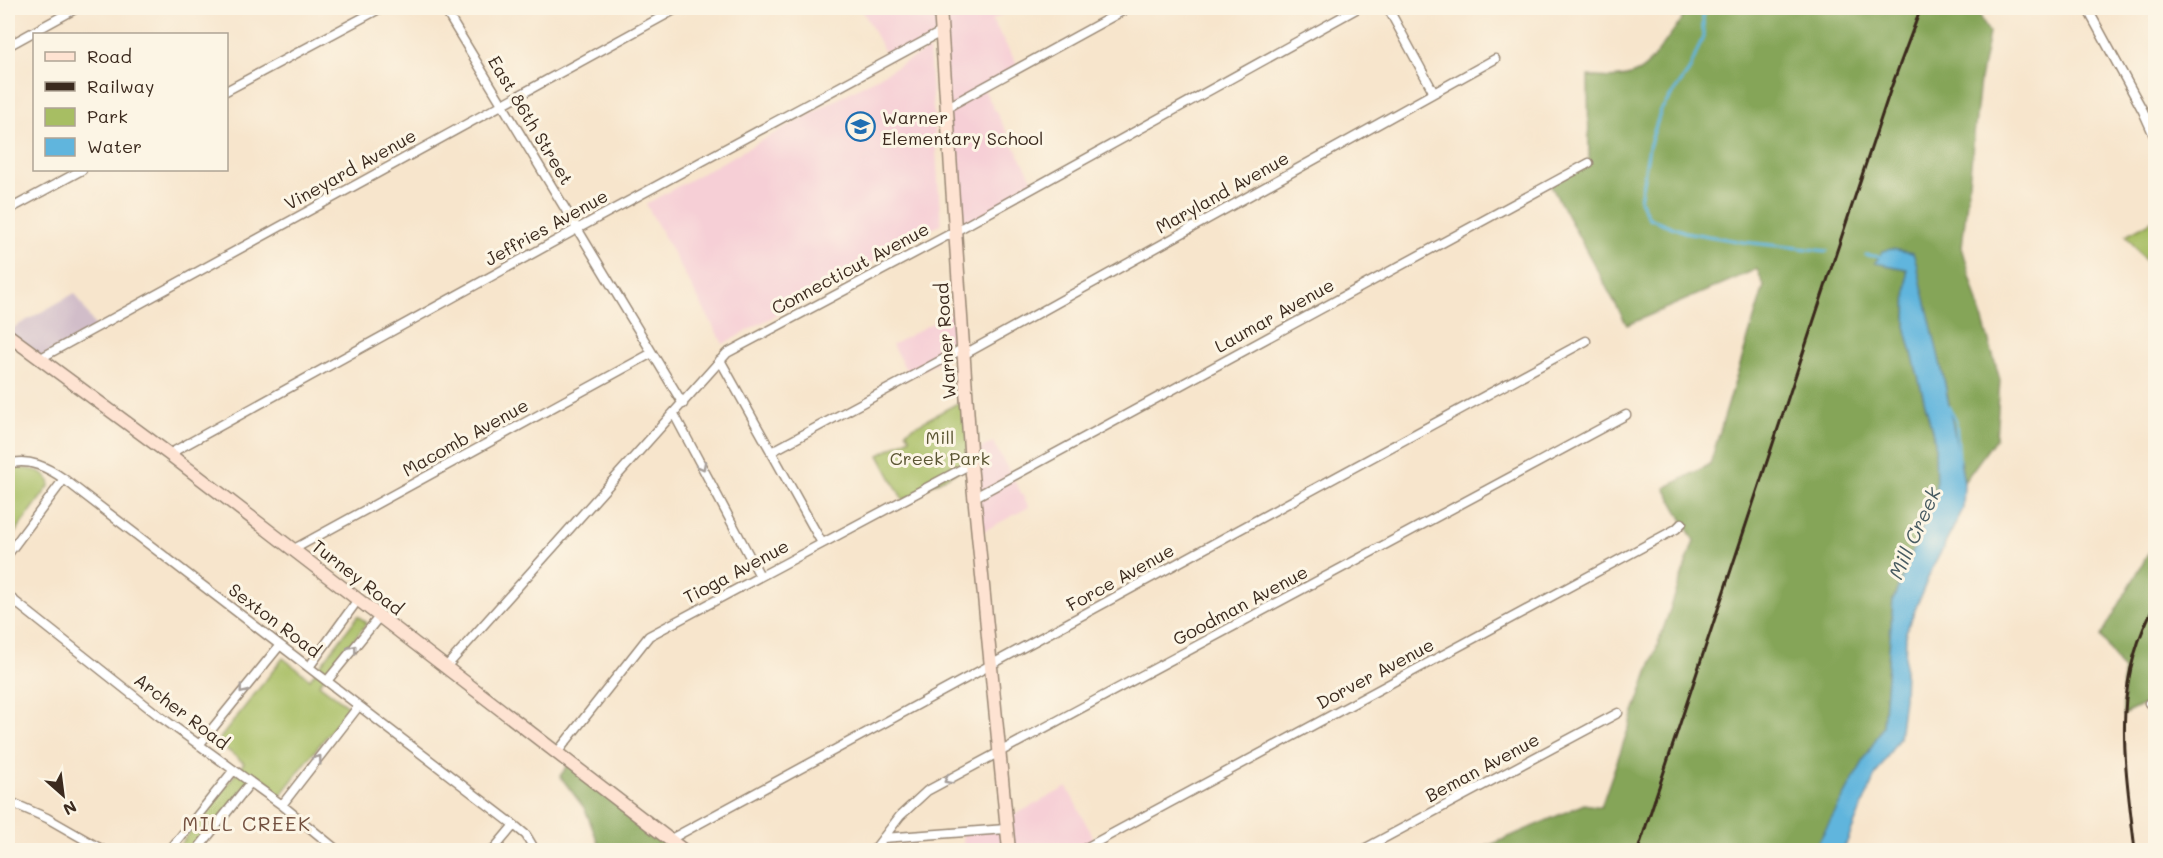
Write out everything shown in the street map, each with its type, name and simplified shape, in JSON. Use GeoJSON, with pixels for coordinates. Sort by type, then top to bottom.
{"type":"FeatureCollection","features":[{"type":"Feature","properties":{"kind":"main road","name":"Warner Road"},"geometry":{"type":"LineString","coordinates":[[940,8],[971,464],[1009,850]]}},
{"type":"Feature","properties":{"kind":"main road","name":"Turney Road"},"geometry":{"type":"LineString","coordinates":[[8,335],[294,549],[357,601],[683,850]]}},
{"type":"Feature","properties":{"kind":"street"},"geometry":{"type":"LineString","coordinates":[[8,46],[77,8]]}},
{"type":"Feature","properties":{"kind":"street"},"geometry":{"type":"LineString","coordinates":[[228,90],[381,8]]}},
{"type":"Feature","properties":{"kind":"street","name":"East 86th Street"},"geometry":{"type":"LineString","coordinates":[[444,8],[683,404]]}},
{"type":"Feature","properties":{"kind":"street","name":"Vineyard Avenue"},"geometry":{"type":"LineString","coordinates":[[39,359],[678,8]]}},
{"type":"Feature","properties":{"kind":"street"},"geometry":{"type":"LineString","coordinates":[[946,108],[1128,8]]}},
{"type":"Feature","properties":{"kind":"street","name":"Connecticut Avenue"},"geometry":{"type":"LineString","coordinates":[[445,668],[727,353],[954,232],[1358,8]]}},
{"type":"Feature","properties":{"kind":"street"},"geometry":{"type":"LineString","coordinates":[[1388,8],[1434,93]]}},
{"type":"Feature","properties":{"kind":"street"},"geometry":{"type":"LineString","coordinates":[[2087,8],[2156,141]]}},
{"type":"Feature","properties":{"kind":"street","name":"Jeffries Avenue"},"geometry":{"type":"LineString","coordinates":[[169,454],[941,32]]}},
{"type":"Feature","properties":{"kind":"street","name":"Maryland Avenue"},"geometry":{"type":"LineString","coordinates":[[771,452],[964,351],[1495,59]]}},
{"type":"Feature","properties":{"kind":"street","name":"Laumar Avenue"},"geometry":{"type":"LineString","coordinates":[[975,497],[1589,163]]}},
{"type":"Feature","properties":{"kind":"street"},"geometry":{"type":"LineString","coordinates":[[8,210],[80,171]]}},
{"type":"Feature","properties":{"kind":"street","name":"Force Avenue"},"geometry":{"type":"LineString","coordinates":[[669,840],[1586,341]]}},
{"type":"Feature","properties":{"kind":"street","name":"Macomb Avenue"},"geometry":{"type":"LineString","coordinates":[[294,549],[652,353]]}},
{"type":"Feature","properties":{"kind":"street"},"geometry":{"type":"LineString","coordinates":[[720,360],[822,543]]}},
{"type":"Feature","properties":{"kind":"street"},"geometry":{"type":"LineString","coordinates":[[674,414],[760,576]]}},
{"type":"Feature","properties":{"kind":"street","name":"Goodman Avenue"},"geometry":{"type":"LineString","coordinates":[[874,850],[900,816],[927,791],[1626,415]]}},
{"type":"Feature","properties":{"kind":"street","name":"Sexton Road"},"geometry":{"type":"LineString","coordinates":[[8,464],[30,462],[49,468],[309,667],[357,707],[514,825]]}},
{"type":"Feature","properties":{"kind":"street","name":"Tioga Avenue"},"geometry":{"type":"LineString","coordinates":[[556,754],[649,636],[971,464]]}},
{"type":"Feature","properties":{"kind":"street"},"geometry":{"type":"LineString","coordinates":[[8,554],[64,479]]}},
{"type":"Feature","properties":{"kind":"street","name":"Dorver Avenue"},"geometry":{"type":"LineString","coordinates":[[1082,850],[1676,529],[1682,523]]}},
{"type":"Feature","properties":{"kind":"street","name":"Archer Road"},"geometry":{"type":"LineString","coordinates":[[8,596],[233,771],[282,805],[337,850]]}},
{"type":"Feature","properties":{"kind":"street"},"geometry":{"type":"LineString","coordinates":[[309,667],[357,601]]}},
{"type":"Feature","properties":{"kind":"street"},"geometry":{"type":"LineString","coordinates":[[327,681],[379,617]]}},
{"type":"Feature","properties":{"kind":"street"},"geometry":{"type":"LineString","coordinates":[[199,745],[280,645]]}},
{"type":"Feature","properties":{"kind":"street"},"geometry":{"type":"LineString","coordinates":[[282,805],[357,707]]}},
{"type":"Feature","properties":{"kind":"street","name":"Beman Avenue"},"geometry":{"type":"LineString","coordinates":[[1362,850],[1618,712]]}},
{"type":"Feature","properties":{"kind":"street"},"geometry":{"type":"LineString","coordinates":[[170,850],[233,771]]}},
{"type":"Feature","properties":{"kind":"street"},"geometry":{"type":"LineString","coordinates":[[197,850],[250,783]]}},
{"type":"Feature","properties":{"kind":"street"},"geometry":{"type":"LineString","coordinates":[[8,801],[47,818],[103,850]]}},
{"type":"Feature","properties":{"kind":"street"},"geometry":{"type":"LineString","coordinates":[[493,850],[514,825],[526,835],[535,850]]}},
{"type":"Feature","properties":{"kind":"street"},"geometry":{"type":"LineString","coordinates":[[883,838],[1006,829]]}},
{"type":"Feature","properties":{"kind":"shaded area"},"geometry":{"type":"Polygon","coordinates":[[[861,8],[1014,8],[992,20],[1019,68],[983,88],[1036,186],[954,232],[941,33],[889,60],[861,8]]]}},
{"type":"Feature","properties":{"kind":"shaded area","name":"Warner Elementary School"},"geometry":{"type":"Polygon","coordinates":[[[929,49],[941,224],[723,344],[646,204],[929,49]]]}},
{"type":"Feature","properties":{"kind":"shaded area"},"geometry":{"type":"Polygon","coordinates":[[[75,293],[96,328],[39,359],[8,331],[75,293]]]}},
{"type":"Feature","properties":{"kind":"shaded area"},"geometry":{"type":"Polygon","coordinates":[[[960,308],[964,348],[910,377],[892,345],[960,308]]]}},
{"type":"Feature","properties":{"kind":"shaded area"},"geometry":{"type":"Polygon","coordinates":[[[993,442],[1029,507],[978,534],[970,454],[993,442]]]}},
{"type":"Feature","properties":{"kind":"shaded area"},"geometry":{"type":"Polygon","coordinates":[[[1067,787],[1096,843],[1082,850],[964,850],[962,832],[1006,829],[1005,820],[1067,787]]]}},
{"type":"Feature","properties":{"kind":"green space"},"geometry":{"type":"Polygon","coordinates":[[[1681,8],[1976,8],[1989,33],[1980,80],[1962,247],[2000,380],[1996,438],[1964,482],[1944,379],[1913,253],[1883,251],[1876,263],[1907,269],[1906,330],[1935,442],[1936,494],[1893,600],[1883,726],[1816,848],[1814,850],[1479,850],[1584,804],[1601,807],[1694,541],[1665,488],[1710,464],[1764,286],[1757,269],[1627,325],[1550,184],[1589,163],[1588,76],[1624,77],[1646,66],[1682,20],[1681,8]]]}},
{"type":"Feature","properties":{"kind":"green space"},"geometry":{"type":"Polygon","coordinates":[[[2155,219],[2155,274],[2126,235],[2155,219]]]}},
{"type":"Feature","properties":{"kind":"green space","name":"Mill Creek Park"},"geometry":{"type":"Polygon","coordinates":[[[967,398],[971,464],[903,500],[879,455],[910,438],[906,431],[967,398]]]}},
{"type":"Feature","properties":{"kind":"green space"},"geometry":{"type":"Polygon","coordinates":[[[17,468],[42,473],[49,480],[50,485],[8,542],[8,471],[17,468]]]}},
{"type":"Feature","properties":{"kind":"green space"},"geometry":{"type":"Polygon","coordinates":[[[2155,542],[2155,699],[2123,715],[2123,671],[2101,636],[2155,542]]]}},
{"type":"Feature","properties":{"kind":"green space"},"geometry":{"type":"Polygon","coordinates":[[[358,616],[367,623],[319,684],[349,707],[279,797],[252,777],[195,850],[176,850],[244,763],[217,742],[283,658],[310,679],[358,616]]]}},
{"type":"Feature","properties":{"kind":"green space"},"geometry":{"type":"Polygon","coordinates":[[[569,764],[683,850],[601,850],[585,809],[560,776],[569,764]]]}},
{"type":"Feature","properties":{"kind":"water"},"geometry":{"type":"Polygon","coordinates":[[[1892,249],[1913,253],[1917,265],[1944,379],[1964,482],[1963,509],[1930,573],[1906,632],[1904,698],[1899,738],[1875,776],[1846,844],[1840,850],[1814,850],[1883,726],[1893,600],[1936,494],[1935,442],[1906,330],[1907,269],[1875,263],[1883,251],[1892,249]]]}},
{"type":"Feature","properties":{"kind":"waterway","name":"Mill Creek"},"geometry":{"type":"LineString","coordinates":[[1703,8],[1703,37],[1689,71],[1661,110],[1649,147],[1640,200],[1649,218],[1685,232],[1743,242],[1827,251]]}},
{"type":"Feature","properties":{"kind":"waterway","name":"Mill Creek"},"geometry":{"type":"LineString","coordinates":[[1866,255],[1882,257]]}},
{"type":"Feature","properties":{"kind":"waterway","name":"Mill Creek"},"geometry":{"type":"LineString","coordinates":[[1949,407],[1956,421],[1959,459]]}},
{"type":"Feature","properties":{"kind":"railway"},"geometry":{"type":"LineString","coordinates":[[1638,850],[1891,88],[1921,8]]}},
{"type":"Feature","properties":{"kind":"railway"},"geometry":{"type":"LineString","coordinates":[[2135,850],[2124,724],[2132,664],[2141,633],[2156,603]]}},
{"type":"Feature","properties":{"kind":"place","name":"Warner Elementary School"},"geometry":{"type":"Point","coordinates":[861,127]}},
{"type":"Feature","properties":{"kind":"district","name":"MILL CREEK"},"geometry":{"type":"Point","coordinates":[247,823]}}]}
